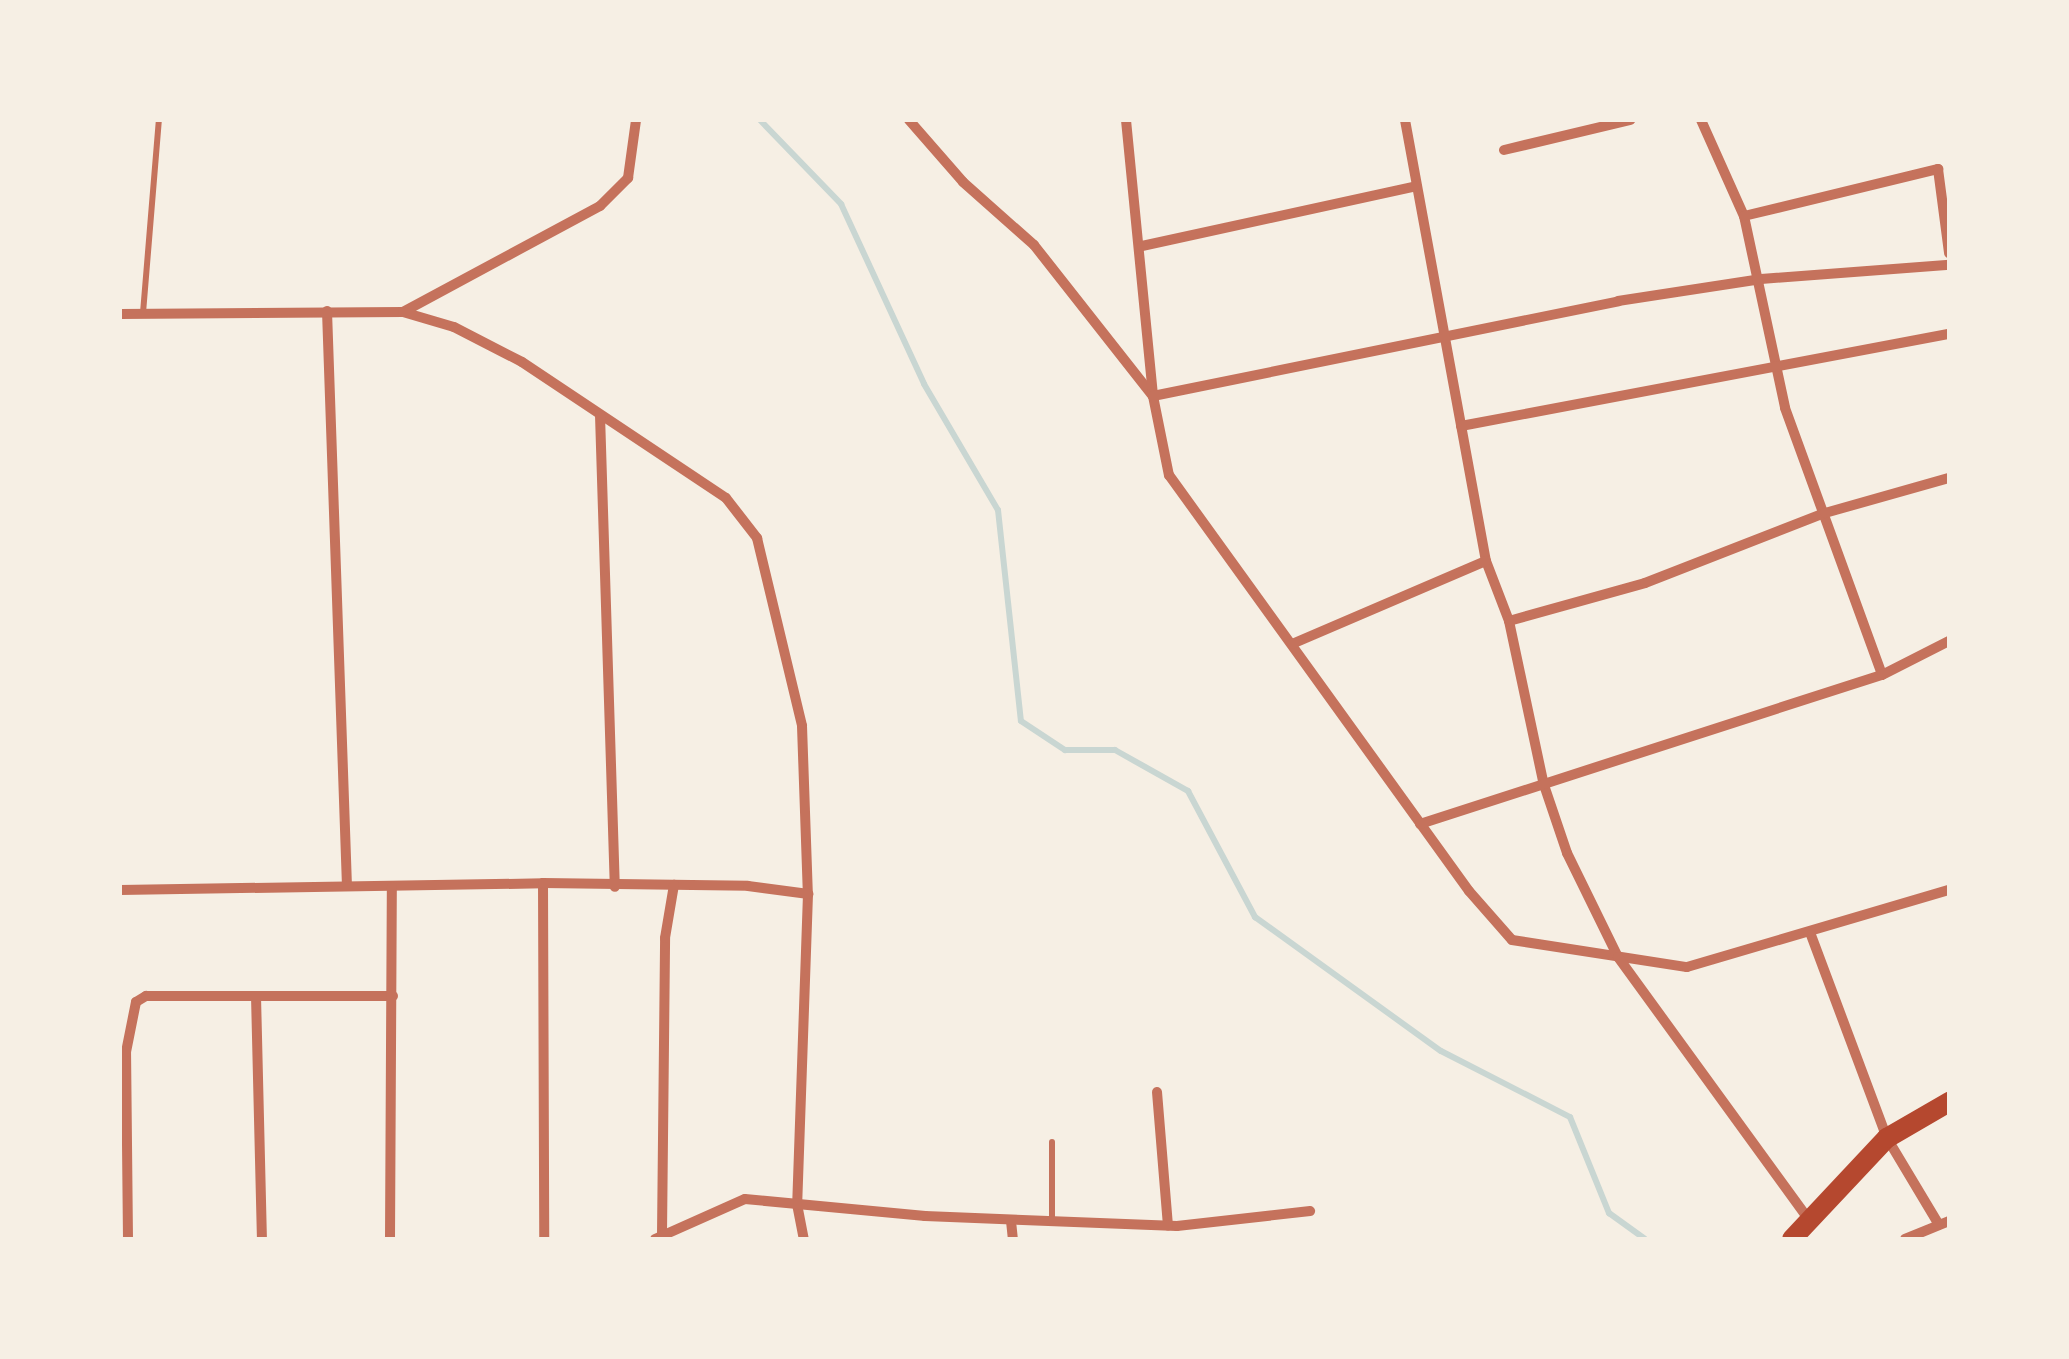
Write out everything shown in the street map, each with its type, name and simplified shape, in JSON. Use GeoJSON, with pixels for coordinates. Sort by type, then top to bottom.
{"type":"FeatureCollection","features":[{"type":"Feature","properties":{"kind":"main road"},"geometry":{"type":"LineString","coordinates":[[1792,1239],[1887,1138],[1949,1102]]}},
{"type":"Feature","properties":{"kind":"street"},"geometry":{"type":"LineString","coordinates":[[403,312],[600,206],[628,178],[636,120]]}},
{"type":"Feature","properties":{"kind":"street"},"geometry":{"type":"LineString","coordinates":[[911,120],[964,182],[1034,245],[1153,396]]}},
{"type":"Feature","properties":{"kind":"street"},"geometry":{"type":"LineString","coordinates":[[1126,120],[1142,246],[1153,396],[1169,475],[1420,824],[1512,940],[1687,967],[1811,935],[1949,890]]}},
{"type":"Feature","properties":{"kind":"street"},"geometry":{"type":"LineString","coordinates":[[1405,120],[1447,332],[1486,561],[1509,621],[1544,785],[1568,853],[1618,957],[1811,1222]]}},
{"type":"Feature","properties":{"kind":"street"},"geometry":{"type":"LineString","coordinates":[[1504,150],[1630,120]]}},
{"type":"Feature","properties":{"kind":"street"},"geometry":{"type":"LineString","coordinates":[[1702,120],[1744,216],[1761,280],[1785,408],[1882,675]]}},
{"type":"Feature","properties":{"kind":"street"},"geometry":{"type":"LineString","coordinates":[[1744,216],[1938,169],[1949,254]]}},
{"type":"Feature","properties":{"kind":"street"},"geometry":{"type":"LineString","coordinates":[[1142,246],[1417,186]]}},
{"type":"Feature","properties":{"kind":"street"},"geometry":{"type":"LineString","coordinates":[[1153,396],[1447,332],[1761,280],[1949,265]]}},
{"type":"Feature","properties":{"kind":"street"},"geometry":{"type":"LineString","coordinates":[[328,311],[347,886]]}},
{"type":"Feature","properties":{"kind":"street"},"geometry":{"type":"LineString","coordinates":[[120,314],[403,312],[454,326],[522,362],[726,498],[757,538],[802,726],[808,894],[797,1204],[804,1239]]}},
{"type":"Feature","properties":{"kind":"street"},"geometry":{"type":"LineString","coordinates":[[1461,426],[1949,334]]}},
{"type":"Feature","properties":{"kind":"street"},"geometry":{"type":"LineString","coordinates":[[600,415],[615,887]]}},
{"type":"Feature","properties":{"kind":"street"},"geometry":{"type":"LineString","coordinates":[[1509,621],[1645,583],[1825,514],[1949,478]]}},
{"type":"Feature","properties":{"kind":"street"},"geometry":{"type":"LineString","coordinates":[[1292,644],[1486,561]]}},
{"type":"Feature","properties":{"kind":"street"},"geometry":{"type":"LineString","coordinates":[[1420,824],[1882,675],[1949,641]]}},
{"type":"Feature","properties":{"kind":"street"},"geometry":{"type":"LineString","coordinates":[[120,890],[543,883],[674,885],[808,894]]}},
{"type":"Feature","properties":{"kind":"street"},"geometry":{"type":"LineString","coordinates":[[543,883],[544,1239]]}},
{"type":"Feature","properties":{"kind":"street"},"geometry":{"type":"LineString","coordinates":[[674,885],[665,938],[658,1237],[745,1199],[1011,1221],[1168,1226],[1310,1211]]}},
{"type":"Feature","properties":{"kind":"street"},"geometry":{"type":"LineString","coordinates":[[390,1239],[392,886]]}},
{"type":"Feature","properties":{"kind":"street"},"geometry":{"type":"LineString","coordinates":[[1811,935],[1887,1138],[1944,1223],[1906,1239]]}},
{"type":"Feature","properties":{"kind":"street"},"geometry":{"type":"LineString","coordinates":[[128,1239],[126,1052],[136,1002],[146,996],[393,996]]}},
{"type":"Feature","properties":{"kind":"street"},"geometry":{"type":"LineString","coordinates":[[256,996],[262,1239]]}},
{"type":"Feature","properties":{"kind":"street"},"geometry":{"type":"LineString","coordinates":[[1157,1092],[1168,1226]]}},
{"type":"Feature","properties":{"kind":"street"},"geometry":{"type":"LineString","coordinates":[[1011,1221],[1012,1239]]}},
{"type":"Feature","properties":{"kind":"lane"},"geometry":{"type":"LineString","coordinates":[[143,314],[159,120]]}},
{"type":"Feature","properties":{"kind":"lane"},"geometry":{"type":"LineString","coordinates":[[1052,1142],[1052,1222]]}},
{"type":"Feature","properties":{"kind":"waterway"},"geometry":{"type":"LineString","coordinates":[[760,120],[841,204],[924,384],[998,510],[1021,721],[1065,750],[1115,750],[1188,791],[1255,917],[1441,1051],[1570,1117],[1609,1213],[1645,1239]]}}]}
